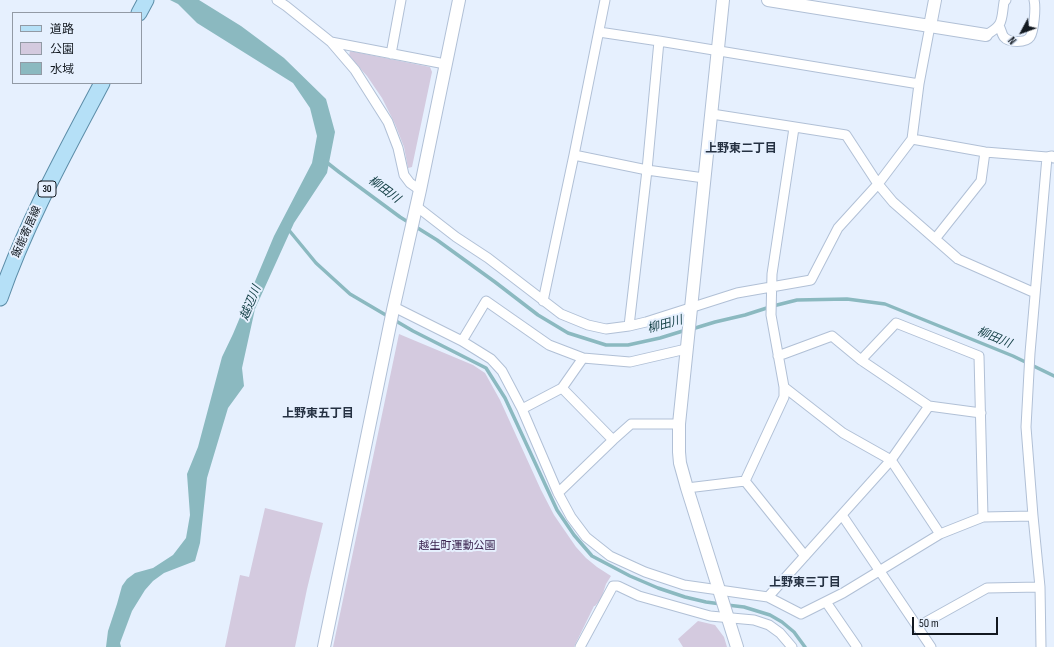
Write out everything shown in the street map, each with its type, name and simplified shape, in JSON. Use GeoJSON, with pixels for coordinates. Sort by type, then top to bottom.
{"type":"FeatureCollection","features":[{"type":"Feature","properties":{"kind":"main road"},"geometry":{"type":"LineString","coordinates":[[140,12],[146,0]]}},
{"type":"Feature","properties":{"kind":"main road","name":"飯能寄居線"},"geometry":{"type":"LineString","coordinates":[[0,298],[35,213],[101,84]]}},
{"type":"Feature","properties":{"kind":"street"},"geometry":{"type":"LineString","coordinates":[[277,0],[286,3],[331,42],[355,70],[388,122],[398,148],[404,176],[410,184],[420,190]]}},
{"type":"Feature","properties":{"kind":"street"},"geometry":{"type":"LineString","coordinates":[[391,54],[401,0]]}},
{"type":"Feature","properties":{"kind":"street"},"geometry":{"type":"LineString","coordinates":[[324,647],[459,0]]}},
{"type":"Feature","properties":{"kind":"street"},"geometry":{"type":"LineString","coordinates":[[543,300],[605,0]]}},
{"type":"Feature","properties":{"kind":"street"},"geometry":{"type":"LineString","coordinates":[[724,0],[679,424],[679,452],[686,488],[737,647]]}},
{"type":"Feature","properties":{"kind":"street"},"geometry":{"type":"LineString","coordinates":[[768,0],[986,35],[1020,42],[1029,39],[1031,36],[1035,9],[1034,0]]}},
{"type":"Feature","properties":{"kind":"street"},"geometry":{"type":"LineString","coordinates":[[416,209],[456,238],[488,258],[561,314],[588,325],[606,329],[629,326],[691,312],[737,293],[811,280],[838,228],[878,184],[912,139],[919,84],[935,0]]}},
{"type":"Feature","properties":{"kind":"street"},"geometry":{"type":"LineString","coordinates":[[1006,0],[999,26],[1004,37],[1012,41]]}},
{"type":"Feature","properties":{"kind":"street"},"geometry":{"type":"LineString","coordinates":[[986,35],[999,26]]}},
{"type":"Feature","properties":{"kind":"street"},"geometry":{"type":"LineString","coordinates":[[599,32],[919,84]]}},
{"type":"Feature","properties":{"kind":"street"},"geometry":{"type":"LineString","coordinates":[[629,326],[647,170],[659,41]]}},
{"type":"Feature","properties":{"kind":"street"},"geometry":{"type":"LineString","coordinates":[[331,42],[445,64]]}},
{"type":"Feature","properties":{"kind":"street"},"geometry":{"type":"LineString","coordinates":[[712,114],[846,135],[878,184],[893,202],[958,259],[1035,293]]}},
{"type":"Feature","properties":{"kind":"street"},"geometry":{"type":"LineString","coordinates":[[745,482],[784,397],[784,387],[771,315],[772,274],[794,128]]}},
{"type":"Feature","properties":{"kind":"street"},"geometry":{"type":"LineString","coordinates":[[912,139],[985,152],[1051,157],[1035,293],[1026,427],[1040,586],[1041,647]]}},
{"type":"Feature","properties":{"kind":"street"},"geometry":{"type":"LineString","coordinates":[[935,239],[981,181],[985,152]]}},
{"type":"Feature","properties":{"kind":"street"},"geometry":{"type":"LineString","coordinates":[[574,155],[647,170],[704,178]]}},
{"type":"Feature","properties":{"kind":"street"},"geometry":{"type":"LineString","coordinates":[[462,341],[486,301],[549,345],[583,358],[630,362],[687,344]]}},
{"type":"Feature","properties":{"kind":"street"},"geometry":{"type":"LineString","coordinates":[[394,308],[462,341],[491,359],[502,370],[522,409],[558,493],[571,517],[586,537],[610,556],[645,572],[684,585],[719,593],[768,597],[801,614],[842,593],[940,534],[983,517],[1033,516]]}},
{"type":"Feature","properties":{"kind":"street"},"geometry":{"type":"LineString","coordinates":[[861,360],[896,323],[979,356],[983,517]]}},
{"type":"Feature","properties":{"kind":"street"},"geometry":{"type":"LineString","coordinates":[[778,356],[832,336],[861,360],[929,406],[981,413]]}},
{"type":"Feature","properties":{"kind":"street"},"geometry":{"type":"LineString","coordinates":[[522,409],[562,388],[583,358]]}},
{"type":"Feature","properties":{"kind":"street"},"geometry":{"type":"LineString","coordinates":[[784,387],[843,434],[891,460],[940,534]]}},
{"type":"Feature","properties":{"kind":"street"},"geometry":{"type":"LineString","coordinates":[[562,388],[613,440]]}},
{"type":"Feature","properties":{"kind":"street"},"geometry":{"type":"LineString","coordinates":[[768,597],[891,460],[929,406]]}},
{"type":"Feature","properties":{"kind":"street"},"geometry":{"type":"LineString","coordinates":[[558,493],[631,424],[679,424]]}},
{"type":"Feature","properties":{"kind":"street"},"geometry":{"type":"LineString","coordinates":[[686,488],[745,482]]}},
{"type":"Feature","properties":{"kind":"street"},"geometry":{"type":"LineString","coordinates":[[745,482],[805,556]]}},
{"type":"Feature","properties":{"kind":"street"},"geometry":{"type":"LineString","coordinates":[[842,515],[931,647]]}},
{"type":"Feature","properties":{"kind":"street"},"geometry":{"type":"LineString","coordinates":[[580,647],[613,586],[618,586],[639,596],[710,616],[726,614],[769,625],[792,647]]}},
{"type":"Feature","properties":{"kind":"street"},"geometry":{"type":"LineString","coordinates":[[917,627],[987,588],[1040,586]]}},
{"type":"Feature","properties":{"kind":"street"},"geometry":{"type":"LineString","coordinates":[[826,602],[857,647]]}},
{"type":"Feature","properties":{"kind":"green space"},"geometry":{"type":"Polygon","coordinates":[[[350,51],[430,67],[432,72],[412,167],[408,168],[404,147],[395,124],[382,98],[367,76],[349,56],[350,51]]]}},
{"type":"Feature","properties":{"kind":"green space","name":"越生町運動公園"},"geometry":{"type":"Polygon","coordinates":[[[399,334],[473,365],[485,373],[500,400],[554,515],[576,547],[586,558],[611,576],[606,584],[601,599],[594,606],[574,647],[333,647],[399,334]]]}},
{"type":"Feature","properties":{"kind":"green space"},"geometry":{"type":"Polygon","coordinates":[[[265,508],[323,523],[295,647],[225,647],[240,575],[249,577],[265,508]]]}},
{"type":"Feature","properties":{"kind":"green space"},"geometry":{"type":"Polygon","coordinates":[[[698,621],[715,625],[724,637],[727,647],[683,647],[678,639],[698,621]]]}},
{"type":"Feature","properties":{"kind":"water","name":"越辺川"},"geometry":{"type":"Polygon","coordinates":[[[170,0],[199,0],[241,26],[284,58],[326,99],[335,132],[327,173],[294,223],[255,309],[242,368],[244,386],[228,408],[207,478],[200,543],[195,561],[164,573],[153,581],[145,590],[132,611],[120,643],[121,647],[106,647],[108,631],[122,586],[127,579],[135,573],[153,568],[173,555],[186,538],[190,515],[187,474],[198,447],[222,357],[274,236],[312,163],[317,136],[310,108],[293,83],[197,23],[178,4],[170,0]]]}},
{"type":"Feature","properties":{"kind":"waterway","name":"柳田川"},"geometry":{"type":"LineString","coordinates":[[325,161],[400,217],[437,240],[538,315],[568,333],[606,345],[628,345],[660,338],[686,330]]}},
{"type":"Feature","properties":{"kind":"waterway"},"geometry":{"type":"LineString","coordinates":[[288,229],[316,263],[350,294],[413,331],[486,368],[505,398],[557,510],[574,535],[592,556],[630,576],[658,588],[685,597],[721,604]]}},
{"type":"Feature","properties":{"kind":"waterway","name":"柳田川"},"geometry":{"type":"LineString","coordinates":[[692,329],[797,300],[847,299],[885,304],[1013,356],[1054,376]]}},
{"type":"Feature","properties":{"kind":"waterway"},"geometry":{"type":"LineString","coordinates":[[727,605],[744,607],[770,615],[782,622],[794,632],[805,647]]}},
{"type":"Feature","properties":{"kind":"district","name":"上野東二丁目"},"geometry":{"type":"Point","coordinates":[741,149]}},
{"type":"Feature","properties":{"kind":"district","name":"上野東五丁目"},"geometry":{"type":"Point","coordinates":[318,414]}},
{"type":"Feature","properties":{"kind":"district","name":"上野東三丁目"},"geometry":{"type":"Point","coordinates":[805,583]}}]}
